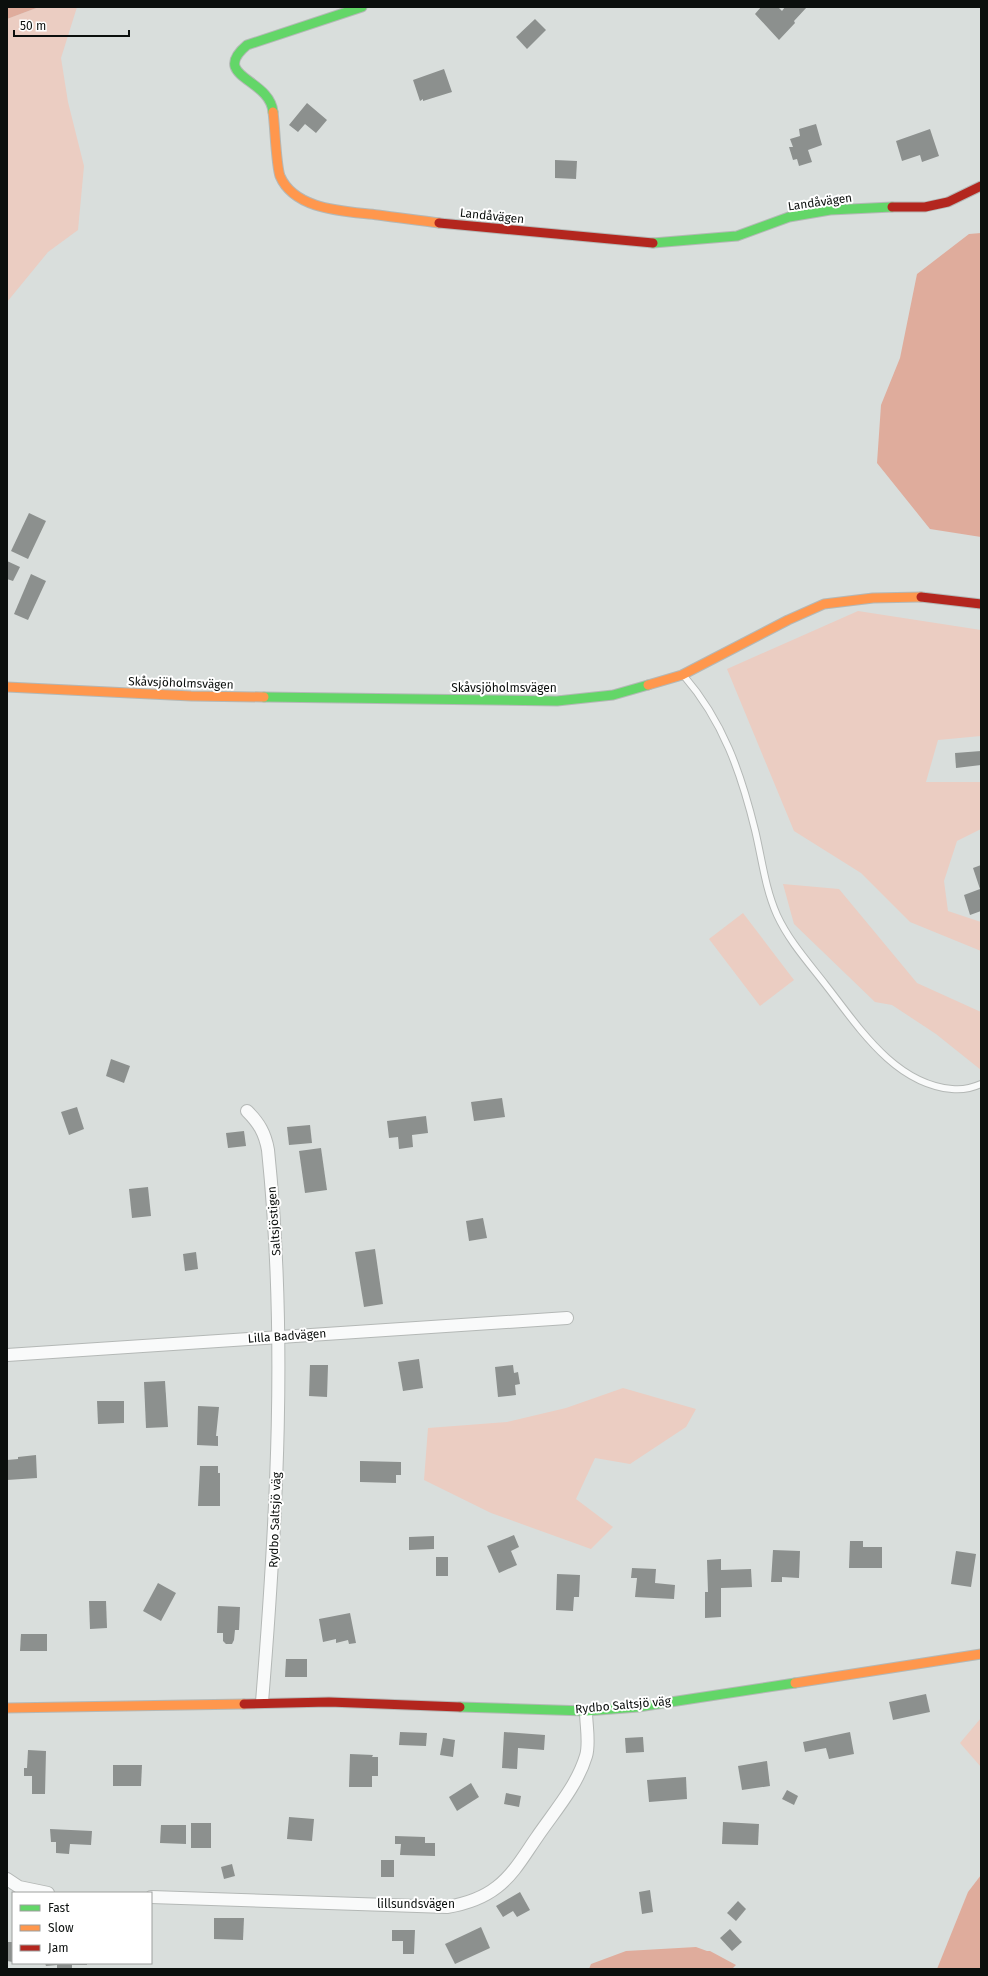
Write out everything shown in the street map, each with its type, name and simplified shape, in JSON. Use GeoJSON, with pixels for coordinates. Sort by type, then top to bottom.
{"type":"FeatureCollection","features":[{"type":"Feature","properties":{"kind":"street","name":"Landåvägen"},"geometry":{"type":"LineString","coordinates":[[362,7],[247,45],[234,57],[233,62],[235,69],[245,79],[265,93],[270,99],[273,108],[278,166],[283,181],[289,190],[299,197],[319,206],[450,224],[610,241],[659,244],[737,236],[789,217],[830,210],[876,207],[925,207],[948,202],[981,186]]}},
{"type":"Feature","properties":{"kind":"street","name":"Skåvsjöholmsvägen"},"geometry":{"type":"LineString","coordinates":[[7,687],[191,696],[557,701],[613,695],[682,675],[788,620],[824,604],[874,598],[924,597],[981,604]]}},
{"type":"Feature","properties":{"kind":"street","name":"Saltsjöstigen"},"geometry":{"type":"LineString","coordinates":[[247,1111],[260,1124],[268,1150],[275,1221],[279,1337]]}},
{"type":"Feature","properties":{"kind":"street","name":"Lilla Badvägen"},"geometry":{"type":"LineString","coordinates":[[7,1355],[567,1318]]}},
{"type":"Feature","properties":{"kind":"street","name":"Rydbo Saltsjö väg"},"geometry":{"type":"LineString","coordinates":[[262,1702],[274,1562],[280,1381],[279,1337]]}},
{"type":"Feature","properties":{"kind":"street","name":"Rydbo Saltsjö väg"},"geometry":{"type":"LineString","coordinates":[[7,1708],[262,1702],[384,1703],[586,1711],[638,1707],[981,1654]]}},
{"type":"Feature","properties":{"kind":"street","name":"lillsundsvägen"},"geometry":{"type":"LineString","coordinates":[[152,1897],[447,1907],[458,1905],[480,1897],[497,1888],[515,1868],[565,1797],[580,1771],[587,1748],[586,1711]]}},
{"type":"Feature","properties":{"kind":"street"},"geometry":{"type":"LineString","coordinates":[[7,1879],[19,1887],[43,1892]]}},
{"type":"Feature","properties":{"kind":"lane"},"geometry":{"type":"LineString","coordinates":[[682,675],[701,697],[724,735],[740,779],[755,830],[768,892],[784,928],[799,950],[871,1042],[899,1068],[913,1077],[938,1088],[962,1089],[981,1084]]}},
{"type":"Feature","properties":{"kind":"shaded area"},"geometry":{"type":"Polygon","coordinates":[[[7,7],[39,7],[7,19],[7,7]]]}},
{"type":"Feature","properties":{"kind":"shaded area"},"geometry":{"type":"Polygon","coordinates":[[[39,7],[77,7],[61,58],[68,102],[84,166],[78,230],[48,252],[7,302],[7,19],[39,7]]]}},
{"type":"Feature","properties":{"kind":"shaded area"},"geometry":{"type":"Polygon","coordinates":[[[981,233],[981,537],[930,529],[877,463],[881,405],[900,358],[917,274],[969,234],[981,233]]]}},
{"type":"Feature","properties":{"kind":"shaded area"},"geometry":{"type":"Polygon","coordinates":[[[858,611],[981,630],[981,736],[938,740],[926,782],[981,782],[981,829],[957,841],[944,881],[948,911],[981,922],[981,951],[910,922],[861,873],[794,831],[727,669],[858,611]]]}},
{"type":"Feature","properties":{"kind":"shaded area"},"geometry":{"type":"Polygon","coordinates":[[[783,884],[839,889],[917,983],[981,1012],[981,1070],[936,1034],[892,1005],[875,1002],[794,924],[783,884]]]}},
{"type":"Feature","properties":{"kind":"shaded area"},"geometry":{"type":"Polygon","coordinates":[[[743,913],[794,980],[760,1006],[709,939],[743,913]]]}},
{"type":"Feature","properties":{"kind":"shaded area"},"geometry":{"type":"Polygon","coordinates":[[[623,1388],[696,1409],[686,1427],[630,1464],[595,1458],[576,1499],[613,1527],[591,1549],[491,1513],[424,1480],[428,1428],[507,1422],[566,1408],[623,1388]]]}},
{"type":"Feature","properties":{"kind":"shaded area"},"geometry":{"type":"Polygon","coordinates":[[[981,1718],[981,1767],[960,1743],[981,1718]]]}},
{"type":"Feature","properties":{"kind":"shaded area"},"geometry":{"type":"Polygon","coordinates":[[[981,1875],[981,1969],[937,1969],[968,1892],[981,1875]]]}},
{"type":"Feature","properties":{"kind":"shaded area"},"geometry":{"type":"Polygon","coordinates":[[[696,1947],[710,1951],[736,1965],[732,1969],[589,1969],[591,1964],[626,1951],[696,1947]]]}},
{"type":"Feature","properties":{"kind":"building"},"geometry":{"type":"Polygon","coordinates":[[[761,7],[778,7],[782,11],[785,7],[807,7],[794,21],[795,23],[779,40],[755,14],[761,7]]]}},
{"type":"Feature","properties":{"kind":"building"},"geometry":{"type":"Polygon","coordinates":[[[535,19],[546,30],[527,49],[516,37],[535,19]]]}},
{"type":"Feature","properties":{"kind":"building"},"geometry":{"type":"Polygon","coordinates":[[[444,69],[452,92],[420,101],[413,80],[444,69]]]}},
{"type":"Feature","properties":{"kind":"building"},"geometry":{"type":"Polygon","coordinates":[[[307,103],[327,120],[316,133],[305,124],[298,132],[289,125],[307,103]]]}},
{"type":"Feature","properties":{"kind":"building"},"geometry":{"type":"Polygon","coordinates":[[[816,124],[822,145],[808,150],[812,162],[799,166],[797,159],[793,160],[789,147],[793,147],[790,139],[800,136],[799,129],[816,124]]]}},
{"type":"Feature","properties":{"kind":"building"},"geometry":{"type":"Polygon","coordinates":[[[930,129],[939,156],[922,162],[920,155],[902,161],[896,141],[930,129]]]}},
{"type":"Feature","properties":{"kind":"building"},"geometry":{"type":"Polygon","coordinates":[[[555,160],[577,161],[576,179],[555,178],[555,160]]]}},
{"type":"Feature","properties":{"kind":"building"},"geometry":{"type":"Polygon","coordinates":[[[29,513],[46,521],[28,559],[11,551],[29,513]]]}},
{"type":"Feature","properties":{"kind":"building"},"geometry":{"type":"Polygon","coordinates":[[[7,561],[20,567],[13,581],[7,579],[7,561]]]}},
{"type":"Feature","properties":{"kind":"building"},"geometry":{"type":"Polygon","coordinates":[[[31,574],[46,581],[28,620],[14,614],[31,574]]]}},
{"type":"Feature","properties":{"kind":"building"},"geometry":{"type":"Polygon","coordinates":[[[981,751],[981,765],[956,768],[955,753],[981,751]]]}},
{"type":"Feature","properties":{"kind":"building"},"geometry":{"type":"Polygon","coordinates":[[[981,865],[981,911],[970,915],[964,895],[980,889],[973,868],[981,865]]]}},
{"type":"Feature","properties":{"kind":"building"},"geometry":{"type":"Polygon","coordinates":[[[111,1059],[130,1066],[124,1083],[106,1076],[111,1059]]]}},
{"type":"Feature","properties":{"kind":"building"},"geometry":{"type":"Polygon","coordinates":[[[502,1098],[505,1117],[474,1121],[471,1102],[502,1098]]]}},
{"type":"Feature","properties":{"kind":"building"},"geometry":{"type":"Polygon","coordinates":[[[77,1107],[84,1129],[69,1135],[61,1112],[77,1107]]]}},
{"type":"Feature","properties":{"kind":"building"},"geometry":{"type":"Polygon","coordinates":[[[426,1116],[428,1133],[412,1135],[413,1147],[399,1149],[398,1137],[389,1138],[387,1121],[426,1116]]]}},
{"type":"Feature","properties":{"kind":"building"},"geometry":{"type":"Polygon","coordinates":[[[310,1125],[312,1143],[289,1145],[287,1127],[310,1125]]]}},
{"type":"Feature","properties":{"kind":"building"},"geometry":{"type":"Polygon","coordinates":[[[244,1131],[246,1146],[228,1148],[226,1133],[244,1131]]]}},
{"type":"Feature","properties":{"kind":"building"},"geometry":{"type":"Polygon","coordinates":[[[321,1148],[327,1190],[305,1193],[299,1151],[321,1148]]]}},
{"type":"Feature","properties":{"kind":"building"},"geometry":{"type":"Polygon","coordinates":[[[148,1187],[151,1216],[132,1218],[129,1189],[148,1187]]]}},
{"type":"Feature","properties":{"kind":"building"},"geometry":{"type":"Polygon","coordinates":[[[483,1218],[487,1238],[469,1241],[466,1221],[483,1218]]]}},
{"type":"Feature","properties":{"kind":"building"},"geometry":{"type":"Polygon","coordinates":[[[375,1249],[383,1304],[364,1307],[355,1252],[375,1249]]]}},
{"type":"Feature","properties":{"kind":"building"},"geometry":{"type":"Polygon","coordinates":[[[196,1252],[198,1269],[185,1271],[183,1254],[196,1252]]]}},
{"type":"Feature","properties":{"kind":"building"},"geometry":{"type":"Polygon","coordinates":[[[419,1359],[423,1388],[403,1391],[398,1362],[419,1359]]]}},
{"type":"Feature","properties":{"kind":"building"},"geometry":{"type":"Polygon","coordinates":[[[310,1365],[328,1365],[327,1397],[309,1396],[310,1365]]]}},
{"type":"Feature","properties":{"kind":"building"},"geometry":{"type":"Polygon","coordinates":[[[513,1365],[514,1373],[518,1372],[520,1384],[515,1385],[516,1395],[498,1397],[495,1367],[513,1365]]]}},
{"type":"Feature","properties":{"kind":"building"},"geometry":{"type":"Polygon","coordinates":[[[165,1381],[168,1427],[146,1428],[144,1382],[165,1381]]]}},
{"type":"Feature","properties":{"kind":"building"},"geometry":{"type":"Polygon","coordinates":[[[97,1401],[124,1401],[124,1423],[98,1424],[97,1401]]]}},
{"type":"Feature","properties":{"kind":"building"},"geometry":{"type":"Polygon","coordinates":[[[198,1406],[219,1407],[216,1436],[218,1436],[218,1446],[197,1445],[198,1406]]]}},
{"type":"Feature","properties":{"kind":"building"},"geometry":{"type":"Polygon","coordinates":[[[36,1455],[37,1478],[7,1480],[7,1460],[36,1455]]]}},
{"type":"Feature","properties":{"kind":"building"},"geometry":{"type":"Polygon","coordinates":[[[360,1461],[401,1462],[401,1475],[396,1475],[396,1483],[360,1482],[360,1461]]]}},
{"type":"Feature","properties":{"kind":"building"},"geometry":{"type":"Polygon","coordinates":[[[200,1466],[218,1466],[218,1473],[220,1473],[220,1506],[198,1506],[200,1466]]]}},
{"type":"Feature","properties":{"kind":"building"},"geometry":{"type":"Polygon","coordinates":[[[514,1535],[519,1547],[511,1551],[517,1565],[499,1573],[487,1546],[514,1535]]]}},
{"type":"Feature","properties":{"kind":"building"},"geometry":{"type":"Polygon","coordinates":[[[434,1536],[434,1549],[409,1550],[409,1537],[434,1536]]]}},
{"type":"Feature","properties":{"kind":"building"},"geometry":{"type":"Polygon","coordinates":[[[850,1541],[863,1541],[863,1547],[882,1547],[882,1568],[849,1568],[850,1541]]]}},
{"type":"Feature","properties":{"kind":"building"},"geometry":{"type":"Polygon","coordinates":[[[773,1550],[800,1551],[799,1578],[782,1577],[782,1582],[771,1582],[773,1550]]]}},
{"type":"Feature","properties":{"kind":"building"},"geometry":{"type":"Polygon","coordinates":[[[956,1551],[976,1554],[971,1587],[951,1584],[956,1551]]]}},
{"type":"Feature","properties":{"kind":"building"},"geometry":{"type":"Polygon","coordinates":[[[436,1557],[448,1557],[448,1576],[436,1576],[436,1557]]]}},
{"type":"Feature","properties":{"kind":"building"},"geometry":{"type":"Polygon","coordinates":[[[721,1559],[721,1570],[751,1569],[752,1587],[721,1588],[721,1617],[705,1618],[705,1592],[708,1592],[707,1560],[721,1559]]]}},
{"type":"Feature","properties":{"kind":"building"},"geometry":{"type":"Polygon","coordinates":[[[632,1568],[656,1569],[655,1583],[675,1585],[674,1599],[635,1597],[637,1578],[631,1578],[632,1568]]]}},
{"type":"Feature","properties":{"kind":"building"},"geometry":{"type":"Polygon","coordinates":[[[557,1574],[580,1575],[579,1597],[574,1597],[573,1611],[556,1610],[557,1574]]]}},
{"type":"Feature","properties":{"kind":"building"},"geometry":{"type":"Polygon","coordinates":[[[158,1583],[176,1593],[161,1621],[143,1611],[158,1583]]]}},
{"type":"Feature","properties":{"kind":"building"},"geometry":{"type":"Polygon","coordinates":[[[89,1601],[106,1601],[107,1628],[90,1629],[89,1601]]]}},
{"type":"Feature","properties":{"kind":"building"},"geometry":{"type":"Polygon","coordinates":[[[218,1606],[240,1607],[239,1630],[235,1630],[232,1644],[226,1644],[223,1641],[223,1633],[217,1633],[218,1606]]]}},
{"type":"Feature","properties":{"kind":"building"},"geometry":{"type":"Polygon","coordinates":[[[350,1613],[356,1643],[349,1644],[348,1640],[336,1643],[336,1639],[323,1642],[319,1619],[350,1613]]]}},
{"type":"Feature","properties":{"kind":"building"},"geometry":{"type":"Polygon","coordinates":[[[21,1634],[47,1634],[47,1651],[20,1651],[21,1634]]]}},
{"type":"Feature","properties":{"kind":"building"},"geometry":{"type":"Polygon","coordinates":[[[286,1659],[307,1659],[307,1677],[285,1677],[286,1659]]]}},
{"type":"Feature","properties":{"kind":"building"},"geometry":{"type":"Polygon","coordinates":[[[926,1694],[930,1712],[893,1720],[889,1702],[926,1694]]]}},
{"type":"Feature","properties":{"kind":"building"},"geometry":{"type":"Polygon","coordinates":[[[400,1732],[427,1733],[426,1746],[399,1745],[400,1732]]]}},
{"type":"Feature","properties":{"kind":"building"},"geometry":{"type":"Polygon","coordinates":[[[504,1732],[545,1735],[544,1750],[518,1748],[517,1769],[502,1768],[504,1732]]]}},
{"type":"Feature","properties":{"kind":"building"},"geometry":{"type":"Polygon","coordinates":[[[850,1732],[854,1754],[829,1759],[826,1748],[805,1752],[803,1742],[850,1732]]]}},
{"type":"Feature","properties":{"kind":"building"},"geometry":{"type":"Polygon","coordinates":[[[643,1737],[644,1752],[626,1753],[625,1738],[643,1737]]]}},
{"type":"Feature","properties":{"kind":"building"},"geometry":{"type":"Polygon","coordinates":[[[443,1738],[455,1740],[453,1757],[440,1755],[443,1738]]]}},
{"type":"Feature","properties":{"kind":"building"},"geometry":{"type":"Polygon","coordinates":[[[28,1750],[46,1751],[45,1794],[32,1794],[32,1776],[24,1776],[24,1768],[27,1768],[28,1750]]]}},
{"type":"Feature","properties":{"kind":"building"},"geometry":{"type":"Polygon","coordinates":[[[350,1754],[373,1755],[372,1757],[378,1757],[378,1776],[372,1776],[372,1787],[349,1787],[350,1754]]]}},
{"type":"Feature","properties":{"kind":"building"},"geometry":{"type":"Polygon","coordinates":[[[767,1761],[770,1786],[742,1790],[738,1766],[767,1761]]]}},
{"type":"Feature","properties":{"kind":"building"},"geometry":{"type":"Polygon","coordinates":[[[113,1765],[142,1765],[141,1786],[113,1786],[113,1765]]]}},
{"type":"Feature","properties":{"kind":"building"},"geometry":{"type":"Polygon","coordinates":[[[686,1777],[687,1799],[649,1802],[647,1780],[686,1777]]]}},
{"type":"Feature","properties":{"kind":"building"},"geometry":{"type":"Polygon","coordinates":[[[471,1783],[479,1797],[457,1811],[449,1797],[471,1783]]]}},
{"type":"Feature","properties":{"kind":"building"},"geometry":{"type":"Polygon","coordinates":[[[787,1790],[798,1796],[794,1805],[782,1799],[787,1790]]]}},
{"type":"Feature","properties":{"kind":"building"},"geometry":{"type":"Polygon","coordinates":[[[506,1793],[521,1796],[519,1807],[504,1804],[506,1793]]]}},
{"type":"Feature","properties":{"kind":"building"},"geometry":{"type":"Polygon","coordinates":[[[289,1817],[314,1819],[312,1841],[287,1839],[289,1817]]]}},
{"type":"Feature","properties":{"kind":"building"},"geometry":{"type":"Polygon","coordinates":[[[723,1822],[759,1824],[758,1845],[722,1844],[723,1822]]]}},
{"type":"Feature","properties":{"kind":"building"},"geometry":{"type":"Polygon","coordinates":[[[191,1823],[211,1823],[211,1848],[191,1848],[191,1823]]]}},
{"type":"Feature","properties":{"kind":"building"},"geometry":{"type":"Polygon","coordinates":[[[161,1825],[186,1825],[186,1844],[160,1843],[161,1825]]]}},
{"type":"Feature","properties":{"kind":"building"},"geometry":{"type":"Polygon","coordinates":[[[50,1829],[92,1831],[91,1845],[70,1844],[69,1854],[56,1853],[56,1842],[51,1842],[50,1829]]]}},
{"type":"Feature","properties":{"kind":"building"},"geometry":{"type":"Polygon","coordinates":[[[395,1836],[425,1837],[425,1843],[435,1843],[435,1856],[400,1855],[401,1844],[395,1844],[395,1836]]]}},
{"type":"Feature","properties":{"kind":"building"},"geometry":{"type":"Polygon","coordinates":[[[381,1860],[394,1860],[394,1877],[381,1877],[381,1860]]]}},
{"type":"Feature","properties":{"kind":"building"},"geometry":{"type":"Polygon","coordinates":[[[232,1864],[235,1876],[224,1879],[221,1867],[232,1864]]]}},
{"type":"Feature","properties":{"kind":"building"},"geometry":{"type":"Polygon","coordinates":[[[650,1890],[653,1912],[642,1914],[639,1892],[650,1890]]]}},
{"type":"Feature","properties":{"kind":"building"},"geometry":{"type":"Polygon","coordinates":[[[520,1892],[530,1910],[517,1917],[513,1911],[503,1917],[496,1906],[520,1892]]]}},
{"type":"Feature","properties":{"kind":"building"},"geometry":{"type":"Polygon","coordinates":[[[738,1901],[746,1909],[736,1921],[727,1913],[738,1901]]]}},
{"type":"Feature","properties":{"kind":"building"},"geometry":{"type":"Polygon","coordinates":[[[214,1918],[244,1918],[243,1940],[214,1939],[214,1918]]]}},
{"type":"Feature","properties":{"kind":"building"},"geometry":{"type":"Polygon","coordinates":[[[481,1927],[490,1948],[455,1964],[445,1944],[481,1927]]]}},
{"type":"Feature","properties":{"kind":"building"},"geometry":{"type":"Polygon","coordinates":[[[730,1929],[742,1942],[732,1951],[720,1938],[730,1929]]]}},
{"type":"Feature","properties":{"kind":"building"},"geometry":{"type":"Polygon","coordinates":[[[392,1930],[415,1930],[414,1954],[403,1954],[403,1941],[392,1941],[392,1930]]]}},
{"type":"Feature","properties":{"kind":"building"},"geometry":{"type":"Polygon","coordinates":[[[7,1942],[12,1942],[12,1962],[7,1961],[7,1942]]]}},
{"type":"Feature","properties":{"kind":"building"},"geometry":{"type":"Polygon","coordinates":[[[45,1964],[87,1964],[72,1965],[72,1969],[57,1969],[57,1965],[46,1966],[45,1964]]]}},
{"type":"Feature","properties":{"kind":"traffic: fast"},"geometry":{"type":"LineString","coordinates":[[273,112],[269,101],[262,92],[238,71],[235,64],[237,56],[247,45],[362,7]]}},
{"type":"Feature","properties":{"kind":"traffic: fast"},"geometry":{"type":"LineString","coordinates":[[653,243],[737,236],[789,217],[830,210],[892,207]]}},
{"type":"Feature","properties":{"kind":"traffic: fast"},"geometry":{"type":"LineString","coordinates":[[264,697],[557,701],[613,695],[648,685]]}},
{"type":"Feature","properties":{"kind":"traffic: fast"},"geometry":{"type":"LineString","coordinates":[[460,1707],[586,1711],[638,1707],[795,1683]]}},
{"type":"Feature","properties":{"kind":"traffic: slow"},"geometry":{"type":"LineString","coordinates":[[273,112],[280,176],[287,188],[297,196],[309,203],[337,210],[439,223]]}},
{"type":"Feature","properties":{"kind":"traffic: slow"},"geometry":{"type":"LineString","coordinates":[[648,685],[682,675],[788,620],[824,604],[873,598],[921,597]]}},
{"type":"Feature","properties":{"kind":"traffic: slow"},"geometry":{"type":"LineString","coordinates":[[7,687],[191,696],[264,697]]}},
{"type":"Feature","properties":{"kind":"traffic: slow"},"geometry":{"type":"LineString","coordinates":[[795,1683],[981,1654]]}},
{"type":"Feature","properties":{"kind":"traffic: slow"},"geometry":{"type":"LineString","coordinates":[[7,1708],[244,1704]]}},
{"type":"Feature","properties":{"kind":"traffic: jam"},"geometry":{"type":"LineString","coordinates":[[892,207],[925,207],[948,202],[981,186]]}},
{"type":"Feature","properties":{"kind":"traffic: jam"},"geometry":{"type":"LineString","coordinates":[[439,223],[653,243]]}},
{"type":"Feature","properties":{"kind":"traffic: jam"},"geometry":{"type":"LineString","coordinates":[[921,597],[981,604]]}},
{"type":"Feature","properties":{"kind":"traffic: jam"},"geometry":{"type":"LineString","coordinates":[[244,1704],[329,1702],[460,1707]]}}]}
